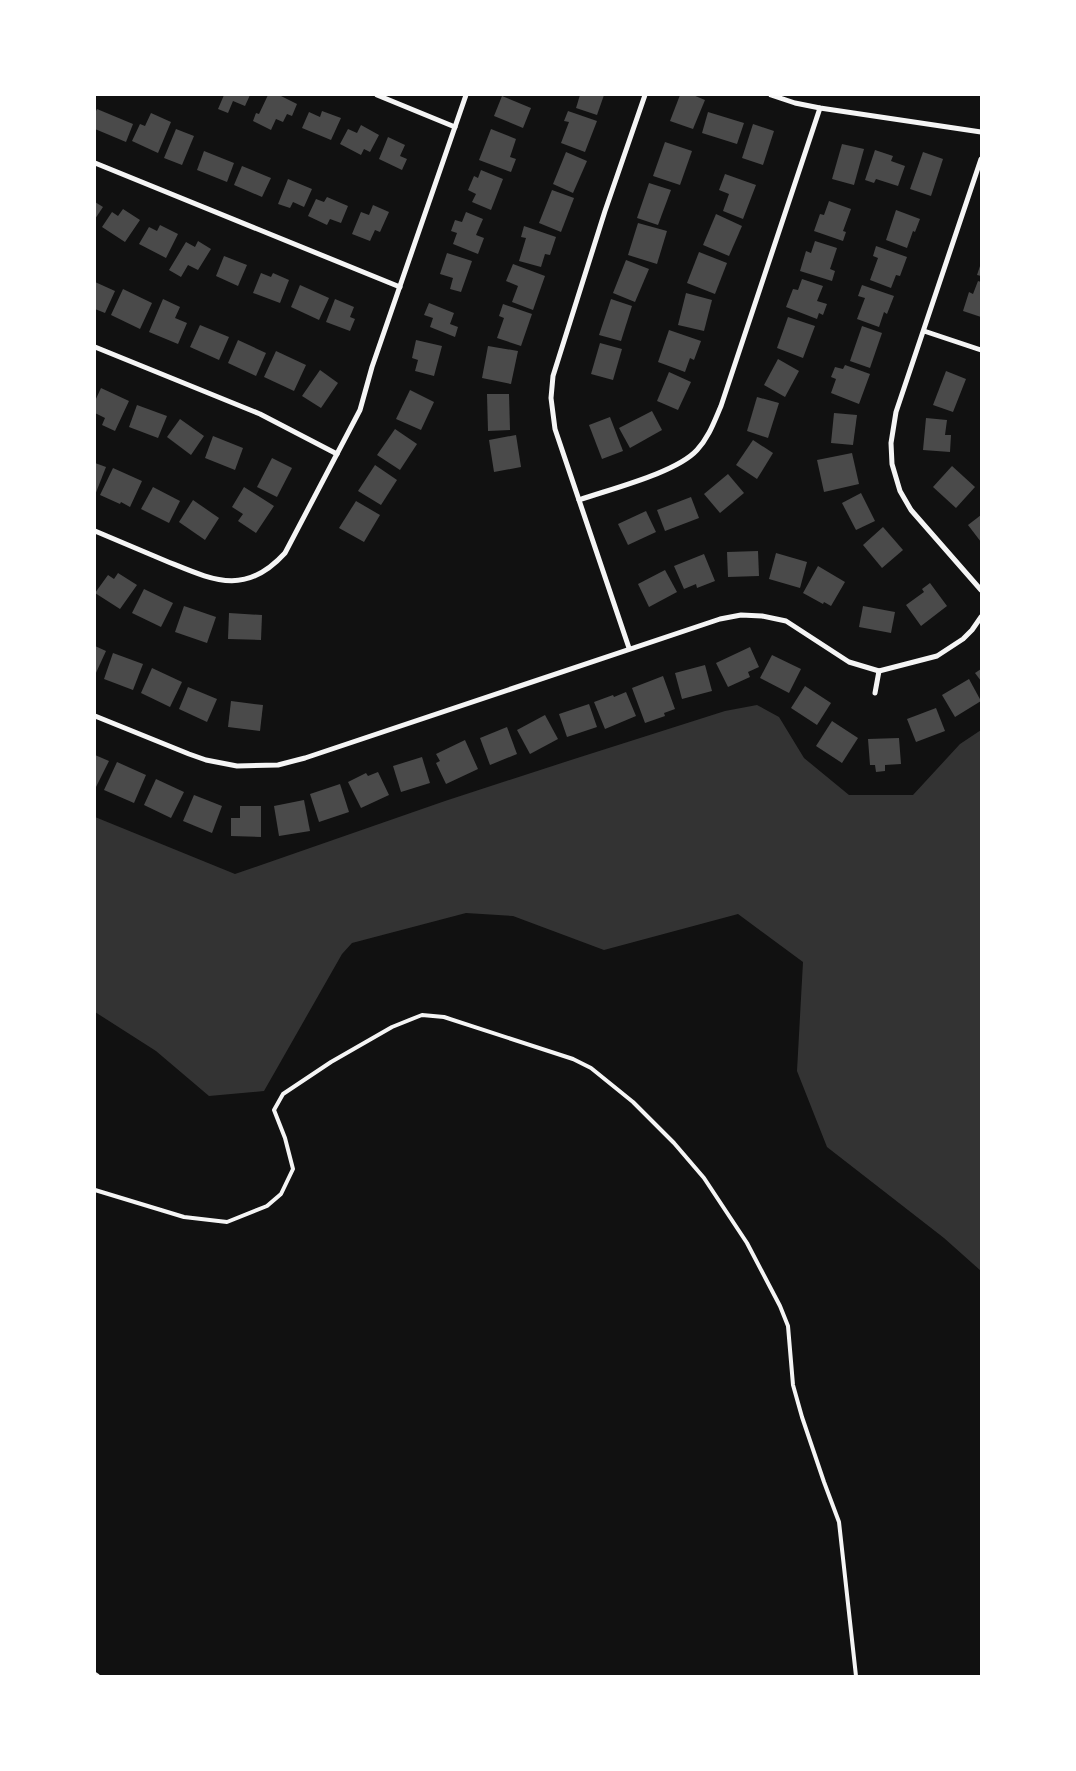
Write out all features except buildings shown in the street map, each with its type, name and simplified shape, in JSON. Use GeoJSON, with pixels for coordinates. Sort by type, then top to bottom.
{"type":"FeatureCollection","features":[{"type":"Feature","properties":{"kind":"street"},"geometry":{"type":"LineString","coordinates":[[377,95],[455,127]]}},
{"type":"Feature","properties":{"kind":"street"},"geometry":{"type":"LineString","coordinates":[[95,531],[217,580],[240,580],[262,573],[273,566],[285,553],[363,402],[372,367],[466,95]]}},
{"type":"Feature","properties":{"kind":"street"},"geometry":{"type":"LineString","coordinates":[[629,648],[555,429],[551,398],[553,376],[605,212],[645,95]]}},
{"type":"Feature","properties":{"kind":"street"},"geometry":{"type":"LineString","coordinates":[[771,95],[795,103],[820,108],[981,132]]}},
{"type":"Feature","properties":{"kind":"street"},"geometry":{"type":"LineString","coordinates":[[579,500],[672,468],[696,451],[709,434],[721,406],[820,108]]}},
{"type":"Feature","properties":{"kind":"street"},"geometry":{"type":"LineString","coordinates":[[981,159],[896,412],[891,443],[892,464],[900,491],[911,510],[981,590]]}},
{"type":"Feature","properties":{"kind":"street"},"geometry":{"type":"LineString","coordinates":[[95,163],[400,287]]}},
{"type":"Feature","properties":{"kind":"street"},"geometry":{"type":"LineString","coordinates":[[924,331],[981,350]]}},
{"type":"Feature","properties":{"kind":"street"},"geometry":{"type":"LineString","coordinates":[[95,347],[260,414],[337,454]]}},
{"type":"Feature","properties":{"kind":"street"},"geometry":{"type":"LineString","coordinates":[[95,716],[206,760],[237,766],[278,765],[305,758],[720,619],[741,615],[762,616],[786,621],[850,662],[879,671],[937,656],[963,639],[981,617]]}},
{"type":"Feature","properties":{"kind":"street"},"geometry":{"type":"LineString","coordinates":[[875,693],[879,671]]}},
{"type":"Feature","properties":{"kind":"lane"},"geometry":{"type":"LineString","coordinates":[[95,1190],[184,1218],[226,1222],[267,1206],[281,1194],[293,1169],[285,1138],[274,1110],[283,1094],[331,1062],[392,1027],[422,1015],[444,1017],[573,1059],[591,1068],[633,1102],[704,1178],[747,1243],[780,1306],[788,1326],[793,1385],[839,1522],[856,1676]]}},
{"type":"Feature","properties":{"kind":"shaded area"},"geometry":{"type":"Polygon","coordinates":[[[757,705],[779,717],[804,758],[849,795],[913,795],[960,744],[981,730],[981,1271],[944,1238],[827,1147],[797,1071],[803,962],[738,914],[604,950],[513,916],[466,913],[352,943],[342,954],[264,1091],[209,1096],[156,1051],[95,1012],[95,817],[235,874],[445,801],[571,760],[725,711],[757,705]]]}}]}
